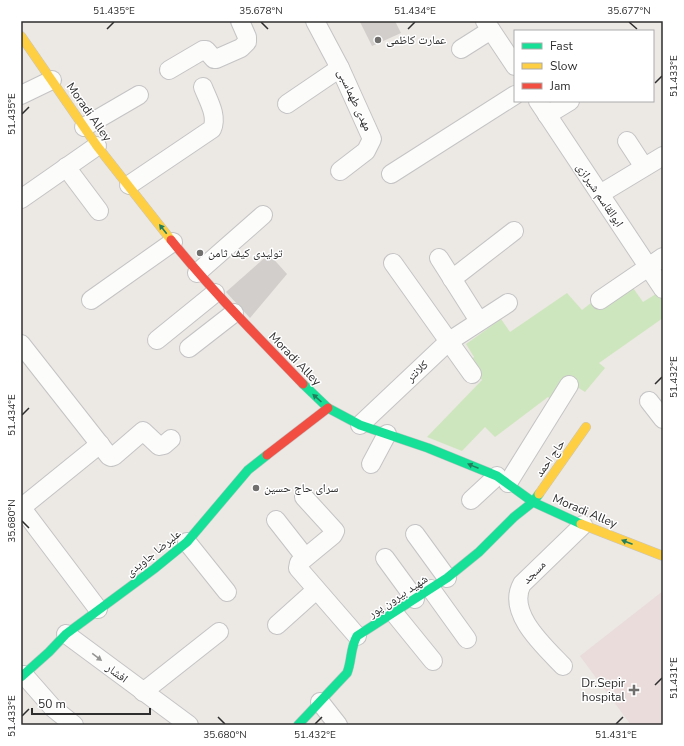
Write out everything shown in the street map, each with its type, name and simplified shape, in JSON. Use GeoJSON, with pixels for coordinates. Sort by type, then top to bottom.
{"type":"FeatureCollection","features":[{"type":"Feature","properties":{"kind":"street"},"geometry":{"type":"LineString","coordinates":[[169,70],[203,50],[206,50],[216,59],[241,48],[247,42],[247,37],[240,21]]}},
{"type":"Feature","properties":{"kind":"street","name":"مهدی طهماسبی"},"geometry":{"type":"LineString","coordinates":[[315,21],[340,68],[372,139],[366,151],[340,171]]}},
{"type":"Feature","properties":{"kind":"street"},"geometry":{"type":"LineString","coordinates":[[461,49],[488,24],[514,64]]}},
{"type":"Feature","properties":{"kind":"street","name":"Moradi Alley"},"geometry":{"type":"LineString","coordinates":[[21,36],[97,146],[197,273],[314,396],[328,408],[360,425],[428,448],[502,480],[533,502],[583,525],[663,555]]}},
{"type":"Feature","properties":{"kind":"street"},"geometry":{"type":"LineString","coordinates":[[287,104],[340,68]]}},
{"type":"Feature","properties":{"kind":"street"},"geometry":{"type":"LineString","coordinates":[[21,95],[52,80]]}},
{"type":"Feature","properties":{"kind":"street"},"geometry":{"type":"LineString","coordinates":[[129,185],[212,129],[214,120],[213,112],[203,87]]}},
{"type":"Feature","properties":{"kind":"street"},"geometry":{"type":"LineString","coordinates":[[84,127],[139,96]]}},
{"type":"Feature","properties":{"kind":"street"},"geometry":{"type":"LineString","coordinates":[[391,174],[514,96]]}},
{"type":"Feature","properties":{"kind":"street"},"geometry":{"type":"LineString","coordinates":[[542,108],[566,102]]}},
{"type":"Feature","properties":{"kind":"street","name":"ابوالقاسم شیرازی"},"geometry":{"type":"LineString","coordinates":[[542,108],[600,194],[656,262],[663,289]]}},
{"type":"Feature","properties":{"kind":"street"},"geometry":{"type":"LineString","coordinates":[[627,141],[644,167]]}},
{"type":"Feature","properties":{"kind":"street"},"geometry":{"type":"LineString","coordinates":[[21,198],[97,146]]}},
{"type":"Feature","properties":{"kind":"street"},"geometry":{"type":"LineString","coordinates":[[600,194],[644,167],[662,159]]}},
{"type":"Feature","properties":{"kind":"street"},"geometry":{"type":"LineString","coordinates":[[66,168],[99,211]]}},
{"type":"Feature","properties":{"kind":"street"},"geometry":{"type":"LineString","coordinates":[[197,273],[263,215]]}},
{"type":"Feature","properties":{"kind":"street"},"geometry":{"type":"LineString","coordinates":[[452,278],[514,231]]}},
{"type":"Feature","properties":{"kind":"street"},"geometry":{"type":"LineString","coordinates":[[91,300],[173,242]]}},
{"type":"Feature","properties":{"kind":"street"},"geometry":{"type":"LineString","coordinates":[[439,258],[479,321]]}},
{"type":"Feature","properties":{"kind":"street"},"geometry":{"type":"LineString","coordinates":[[600,300],[656,262]]}},
{"type":"Feature","properties":{"kind":"street"},"geometry":{"type":"LineString","coordinates":[[393,263],[472,374]]}},
{"type":"Feature","properties":{"kind":"street"},"geometry":{"type":"LineString","coordinates":[[157,340],[215,293]]}},
{"type":"Feature","properties":{"kind":"street","name":"کلانتر"},"geometry":{"type":"LineString","coordinates":[[360,425],[448,342],[508,303]]}},
{"type":"Feature","properties":{"kind":"street"},"geometry":{"type":"LineString","coordinates":[[189,348],[234,313]]}},
{"type":"Feature","properties":{"kind":"street"},"geometry":{"type":"LineString","coordinates":[[21,344],[109,456],[111,457],[143,431],[159,446],[164,445],[170,439]]}},
{"type":"Feature","properties":{"kind":"street"},"geometry":{"type":"LineString","coordinates":[[471,500],[502,480],[569,386]]}},
{"type":"Feature","properties":{"kind":"street"},"geometry":{"type":"LineString","coordinates":[[649,401],[663,419]]}},
{"type":"Feature","properties":{"kind":"street","name":"علیرضا جاویدی"},"geometry":{"type":"LineString","coordinates":[[22,676],[49,652],[66,634],[154,569],[187,542],[248,470],[328,408]]}},
{"type":"Feature","properties":{"kind":"street","name":"حاج احمد"},"geometry":{"type":"LineString","coordinates":[[533,502],[586,427]]}},
{"type":"Feature","properties":{"kind":"street"},"geometry":{"type":"LineString","coordinates":[[371,464],[387,434]]}},
{"type":"Feature","properties":{"kind":"street"},"geometry":{"type":"LineString","coordinates":[[98,609],[21,508],[100,444]]}},
{"type":"Feature","properties":{"kind":"street"},"geometry":{"type":"LineString","coordinates":[[298,725],[347,673],[351,664],[353,643],[357,636],[298,568],[299,563],[305,557],[333,535],[335,531],[304,496]]}},
{"type":"Feature","properties":{"kind":"street","name":"شهید بیرون پور"},"geometry":{"type":"LineString","coordinates":[[357,636],[431,589],[470,561],[514,517],[533,502]]}},
{"type":"Feature","properties":{"kind":"street"},"geometry":{"type":"LineString","coordinates":[[276,520],[305,557]]}},
{"type":"Feature","properties":{"kind":"street","name":"مسجد"},"geometry":{"type":"LineString","coordinates":[[563,666],[531,630],[517,602],[518,591],[522,584],[583,525]]}},
{"type":"Feature","properties":{"kind":"street"},"geometry":{"type":"LineString","coordinates":[[415,534],[447,578]]}},
{"type":"Feature","properties":{"kind":"street"},"geometry":{"type":"LineString","coordinates":[[187,542],[227,592]]}},
{"type":"Feature","properties":{"kind":"street"},"geometry":{"type":"LineString","coordinates":[[385,558],[415,599]]}},
{"type":"Feature","properties":{"kind":"street"},"geometry":{"type":"LineString","coordinates":[[431,589],[467,639]]}},
{"type":"Feature","properties":{"kind":"street"},"geometry":{"type":"LineString","coordinates":[[277,625],[316,590]]}},
{"type":"Feature","properties":{"kind":"street"},"geometry":{"type":"LineString","coordinates":[[394,613],[433,661]]}},
{"type":"Feature","properties":{"kind":"street"},"geometry":{"type":"LineString","coordinates":[[144,692],[219,632]]}},
{"type":"Feature","properties":{"kind":"street","name":"افشار"},"geometry":{"type":"LineString","coordinates":[[66,634],[189,725]]}},
{"type":"Feature","properties":{"kind":"street"},"geometry":{"type":"LineString","coordinates":[[22,676],[53,708],[74,725]]}},
{"type":"Feature","properties":{"kind":"street"},"geometry":{"type":"LineString","coordinates":[[320,702],[338,725]]}},
{"type":"Feature","properties":{"kind":"shaded area","name":"Dr.Sepir hospital"},"geometry":{"type":"Polygon","coordinates":[[[663,591],[663,725],[631,725],[580,656],[663,591]]]}},
{"type":"Feature","properties":{"kind":"green space"},"geometry":{"type":"Polygon","coordinates":[[[631,285],[643,302],[659,292],[663,299],[663,318],[599,363],[605,368],[585,392],[568,381],[555,402],[548,397],[495,437],[485,427],[462,451],[427,437],[482,380],[468,362],[474,357],[466,344],[501,319],[510,332],[567,293],[582,310],[596,299],[631,285]]]}},
{"type":"Feature","properties":{"kind":"building","name":"عمارت کاظمی"},"geometry":{"type":"Polygon","coordinates":[[[395,21],[401,33],[372,46],[360,22],[395,21]]]}},
{"type":"Feature","properties":{"kind":"building"},"geometry":{"type":"Polygon","coordinates":[[[269,254],[287,274],[250,318],[226,292],[269,254]]]}},
{"type":"Feature","properties":{"kind":"traffic: fast"},"geometry":{"type":"LineString","coordinates":[[303,384],[328,408],[360,425],[428,448],[497,476],[533,502],[581,524]]}},
{"type":"Feature","properties":{"kind":"traffic: fast"},"geometry":{"type":"LineString","coordinates":[[21,677],[49,652],[66,634],[154,569],[187,542],[248,470],[267,455]]}},
{"type":"Feature","properties":{"kind":"traffic: fast"},"geometry":{"type":"LineString","coordinates":[[298,725],[347,673],[353,645],[357,636],[447,578],[479,552],[514,517],[533,502],[539,494]]}},
{"type":"Feature","properties":{"kind":"traffic: slow"},"geometry":{"type":"LineString","coordinates":[[21,36],[97,146],[171,240]]}},
{"type":"Feature","properties":{"kind":"traffic: slow"},"geometry":{"type":"LineString","coordinates":[[539,494],[586,427]]}},
{"type":"Feature","properties":{"kind":"traffic: slow"},"geometry":{"type":"LineString","coordinates":[[581,524],[663,556]]}},
{"type":"Feature","properties":{"kind":"traffic: jam"},"geometry":{"type":"LineString","coordinates":[[171,240],[219,296],[303,384]]}},
{"type":"Feature","properties":{"kind":"traffic: jam"},"geometry":{"type":"LineString","coordinates":[[267,455],[328,408]]}},
{"type":"Feature","properties":{"kind":"place","name":"عمارت کاظمی"},"geometry":{"type":"Point","coordinates":[378,40]}},
{"type":"Feature","properties":{"kind":"place","name":"تولیدی کیف ثامن"},"geometry":{"type":"Point","coordinates":[200,253]}},
{"type":"Feature","properties":{"kind":"place","name":"سرای حاج حسین"},"geometry":{"type":"Point","coordinates":[256,488]}},
{"type":"Feature","properties":{"kind":"place","name":"Dr.Sepir hospital"},"geometry":{"type":"Point","coordinates":[634,690]}}]}
